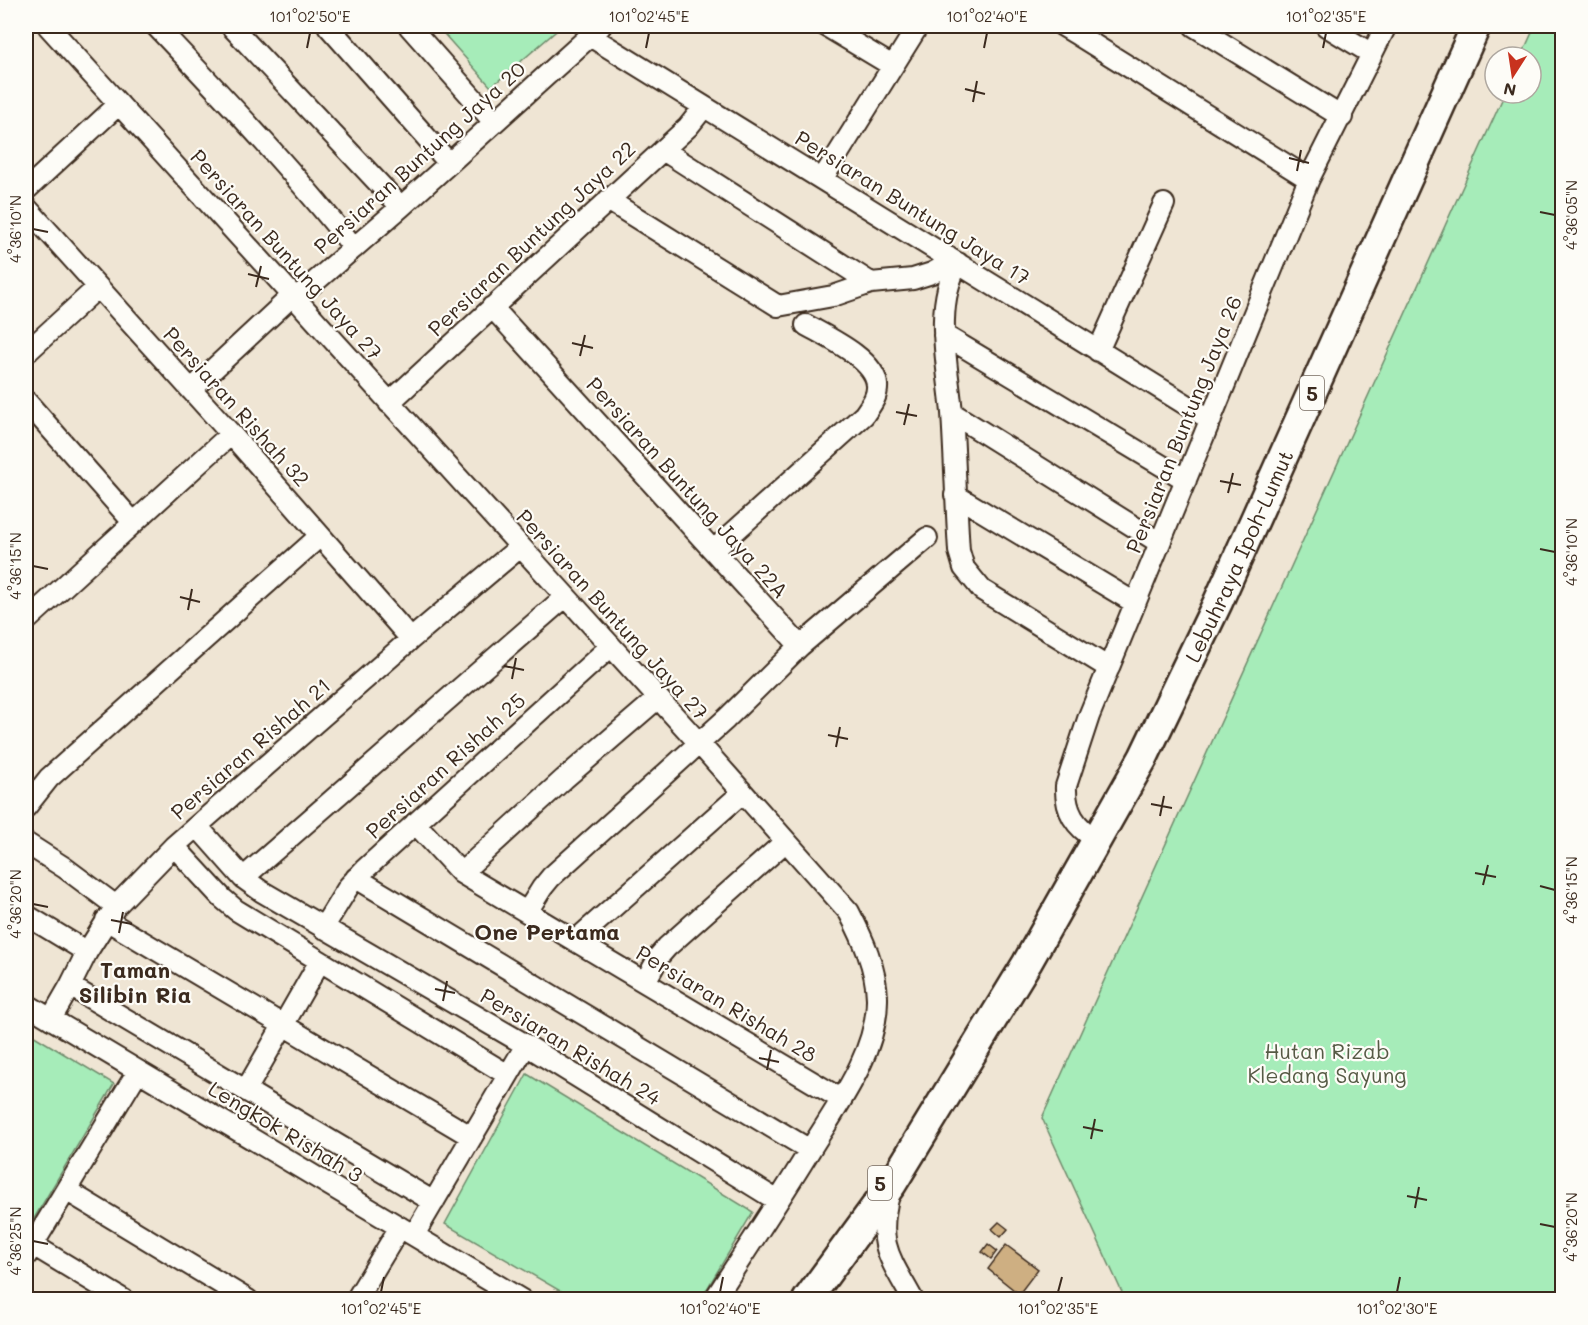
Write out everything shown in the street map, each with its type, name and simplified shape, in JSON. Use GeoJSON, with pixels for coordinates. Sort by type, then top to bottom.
{"type":"FeatureCollection","features":[{"type":"Feature","properties":{"kind":"highway","name":"Lebuhraya Ipoh-Lumut"},"geometry":{"type":"LineString","coordinates":[[807,1299],[892,1184],[1028,963],[1143,758],[1214,612],[1476,26]]}},
{"type":"Feature","properties":{"kind":"highway","name":"Lebuhraya Ipoh-Lumut"},"geometry":{"type":"LineString","coordinates":[[792,1299],[965,1066]]}},
{"type":"Feature","properties":{"kind":"street","name":"Persiaran Buntung Jaya 27"},"geometry":{"type":"LineString","coordinates":[[48,26],[698,742],[849,912],[864,943],[874,975],[877,1000],[866,1049],[857,1072],[810,1150],[714,1299]]}},
{"type":"Feature","properties":{"kind":"street"},"geometry":{"type":"LineString","coordinates":[[156,26],[273,152],[321,206],[354,248]]}},
{"type":"Feature","properties":{"kind":"street"},"geometry":{"type":"LineString","coordinates":[[231,26],[401,207]]}},
{"type":"Feature","properties":{"kind":"street"},"geometry":{"type":"LineString","coordinates":[[328,26],[449,163]]}},
{"type":"Feature","properties":{"kind":"street"},"geometry":{"type":"LineString","coordinates":[[409,26],[494,122]]}},
{"type":"Feature","properties":{"kind":"street"},"geometry":{"type":"LineString","coordinates":[[826,26],[891,65]]}},
{"type":"Feature","properties":{"kind":"street"},"geometry":{"type":"LineString","coordinates":[[823,178],[891,65],[918,26]]}},
{"type":"Feature","properties":{"kind":"street"},"geometry":{"type":"LineString","coordinates":[[1194,26],[1342,117]]}},
{"type":"Feature","properties":{"kind":"street"},"geometry":{"type":"LineString","coordinates":[[1326,26],[1372,54]]}},
{"type":"Feature","properties":{"kind":"street","name":"Persiaran Buntung Jaya 26"},"geometry":{"type":"LineString","coordinates":[[1097,840],[1077,826],[1072,819],[1066,796],[1066,786],[1089,716],[1310,179],[1386,26]]}},
{"type":"Feature","properties":{"kind":"street"},"geometry":{"type":"LineString","coordinates":[[1075,29],[1310,179]]}},
{"type":"Feature","properties":{"kind":"street","name":"Persiaran Buntung Jaya 20"},"geometry":{"type":"LineString","coordinates":[[191,390],[293,297],[401,207],[595,31]]}},
{"type":"Feature","properties":{"kind":"street","name":"Persiaran Buntung Jaya 17"},"geometry":{"type":"LineString","coordinates":[[595,31],[704,107],[823,178],[1211,420]]}},
{"type":"Feature","properties":{"kind":"street"},"geometry":{"type":"LineString","coordinates":[[26,190],[119,104]]}},
{"type":"Feature","properties":{"kind":"street","name":"Persiaran Buntung Jaya 22"},"geometry":{"type":"LineString","coordinates":[[389,403],[688,127],[704,107]]}},
{"type":"Feature","properties":{"kind":"street"},"geometry":{"type":"LineString","coordinates":[[663,150],[871,283]]}},
{"type":"Feature","properties":{"kind":"street"},"geometry":{"type":"LineString","coordinates":[[608,200],[778,306],[832,296],[871,283],[914,279],[932,273],[953,260]]}},
{"type":"Feature","properties":{"kind":"street"},"geometry":{"type":"LineString","coordinates":[[1098,351],[1164,204]]}},
{"type":"Feature","properties":{"kind":"street","name":"Persiaran Rishah 32"},"geometry":{"type":"LineString","coordinates":[[26,207],[231,434],[411,639]]}},
{"type":"Feature","properties":{"kind":"street"},"geometry":{"type":"LineString","coordinates":[[953,260],[944,335],[952,413],[959,551],[964,568],[982,590],[1109,669]]}},
{"type":"Feature","properties":{"kind":"street"},"geometry":{"type":"LineString","coordinates":[[26,353],[97,288]]}},
{"type":"Feature","properties":{"kind":"street","name":"Persiaran Buntung Jaya 22A"},"geometry":{"type":"LineString","coordinates":[[492,307],[800,646]]}},
{"type":"Feature","properties":{"kind":"street"},"geometry":{"type":"LineString","coordinates":[[714,550],[864,415],[874,401],[877,386],[873,371],[862,360],[806,325]]}},
{"type":"Feature","properties":{"kind":"street"},"geometry":{"type":"LineString","coordinates":[[944,335],[1186,480]]}},
{"type":"Feature","properties":{"kind":"street"},"geometry":{"type":"LineString","coordinates":[[26,401],[133,522]]}},
{"type":"Feature","properties":{"kind":"street"},"geometry":{"type":"LineString","coordinates":[[952,413],[1160,543]]}},
{"type":"Feature","properties":{"kind":"street"},"geometry":{"type":"LineString","coordinates":[[29,610],[133,522],[231,434]]}},
{"type":"Feature","properties":{"kind":"street"},"geometry":{"type":"LineString","coordinates":[[955,495],[1135,603]]}},
{"type":"Feature","properties":{"kind":"street"},"geometry":{"type":"LineString","coordinates":[[26,807],[49,778],[320,536]]}},
{"type":"Feature","properties":{"kind":"street"},"geometry":{"type":"LineString","coordinates":[[527,912],[551,877],[726,719],[800,646],[927,538]]}},
{"type":"Feature","properties":{"kind":"street","name":"Persiaran Rishah 21"},"geometry":{"type":"LineString","coordinates":[[51,1019],[111,913],[174,846],[520,547]]}},
{"type":"Feature","properties":{"kind":"street"},"geometry":{"type":"LineString","coordinates":[[243,878],[565,597]]}},
{"type":"Feature","properties":{"kind":"street","name":"Persiaran Rishah 25"},"geometry":{"type":"LineString","coordinates":[[323,928],[356,878],[610,647]]}},
{"type":"Feature","properties":{"kind":"street"},"geometry":{"type":"LineString","coordinates":[[461,873],[564,779],[657,699]]}},
{"type":"Feature","properties":{"kind":"street"},"geometry":{"type":"LineString","coordinates":[[575,941],[742,793]]}},
{"type":"Feature","properties":{"kind":"street","name":"Persiaran Rishah 28"},"geometry":{"type":"LineString","coordinates":[[415,823],[461,873],[841,1099]]}},
{"type":"Feature","properties":{"kind":"street","name":"Persiaran Rishah 24"},"geometry":{"type":"LineString","coordinates":[[197,826],[243,878],[261,891],[526,1045],[778,1201]]}},
{"type":"Feature","properties":{"kind":"street"},"geometry":{"type":"LineString","coordinates":[[645,982],[667,947],[786,841]]}},
{"type":"Feature","properties":{"kind":"street"},"geometry":{"type":"LineString","coordinates":[[26,843],[65,868],[111,913],[284,1026],[472,1137]]}},
{"type":"Feature","properties":{"kind":"street"},"geometry":{"type":"LineString","coordinates":[[174,846],[236,910],[508,1075]]}},
{"type":"Feature","properties":{"kind":"street"},"geometry":{"type":"LineString","coordinates":[[356,878],[810,1150]]}},
{"type":"Feature","properties":{"kind":"street"},"geometry":{"type":"LineString","coordinates":[[26,915],[87,952]]}},
{"type":"Feature","properties":{"kind":"street"},"geometry":{"type":"LineString","coordinates":[[246,1090],[320,961]]}},
{"type":"Feature","properties":{"kind":"street","name":"Lengkok Rishah 3"},"geometry":{"type":"LineString","coordinates":[[70,986],[434,1202]]}},
{"type":"Feature","properties":{"kind":"street","name":"Lengkok Rishah 3"},"geometry":{"type":"LineString","coordinates":[[26,1004],[522,1299]]}},
{"type":"Feature","properties":{"kind":"street"},"geometry":{"type":"LineString","coordinates":[[356,1299],[407,1231],[434,1202],[526,1045]]}},
{"type":"Feature","properties":{"kind":"street"},"geometry":{"type":"LineString","coordinates":[[124,1299],[29,1250],[138,1071]]}},
{"type":"Feature","properties":{"kind":"street"},"geometry":{"type":"LineString","coordinates":[[892,1184],[884,1215],[885,1242],[890,1259],[913,1299]]}},
{"type":"Feature","properties":{"kind":"street"},"geometry":{"type":"LineString","coordinates":[[66,1190],[248,1299]]}},
{"type":"Feature","properties":{"kind":"green space"},"geometry":{"type":"Polygon","coordinates":[[[437,26],[562,26],[491,87],[437,26]]]}},
{"type":"Feature","properties":{"kind":"green space","name":"Hutan Rizab Kledang Sayung"},"geometry":{"type":"Polygon","coordinates":[[[1535,26],[1562,26],[1562,1299],[1125,1299],[1042,1118],[1500,105],[1543,105],[1543,45],[1526,45],[1535,26]]]}},
{"type":"Feature","properties":{"kind":"green space"},"geometry":{"type":"Polygon","coordinates":[[[26,1031],[114,1084],[26,1232],[26,1031]]]}},
{"type":"Feature","properties":{"kind":"green space"},"geometry":{"type":"Polygon","coordinates":[[[527,1074],[753,1212],[701,1299],[574,1299],[445,1224],[527,1074]]]}},
{"type":"Feature","properties":{"kind":"building"},"geometry":{"type":"Polygon","coordinates":[[[999,1222],[1008,1229],[1001,1237],[992,1229],[999,1222]]]}},
{"type":"Feature","properties":{"kind":"building"},"geometry":{"type":"Polygon","coordinates":[[[988,1244],[997,1251],[991,1259],[982,1252],[988,1244]]]}},
{"type":"Feature","properties":{"kind":"building"},"geometry":{"type":"Polygon","coordinates":[[[1006,1245],[1038,1269],[1019,1294],[988,1269],[1006,1245]]]}},
{"type":"Feature","properties":{"kind":"district","name":"One Pertama"},"geometry":{"type":"Point","coordinates":[547,931]}},
{"type":"Feature","properties":{"kind":"district","name":"Taman Silibin Ria"},"geometry":{"type":"Point","coordinates":[135,982]}}]}
